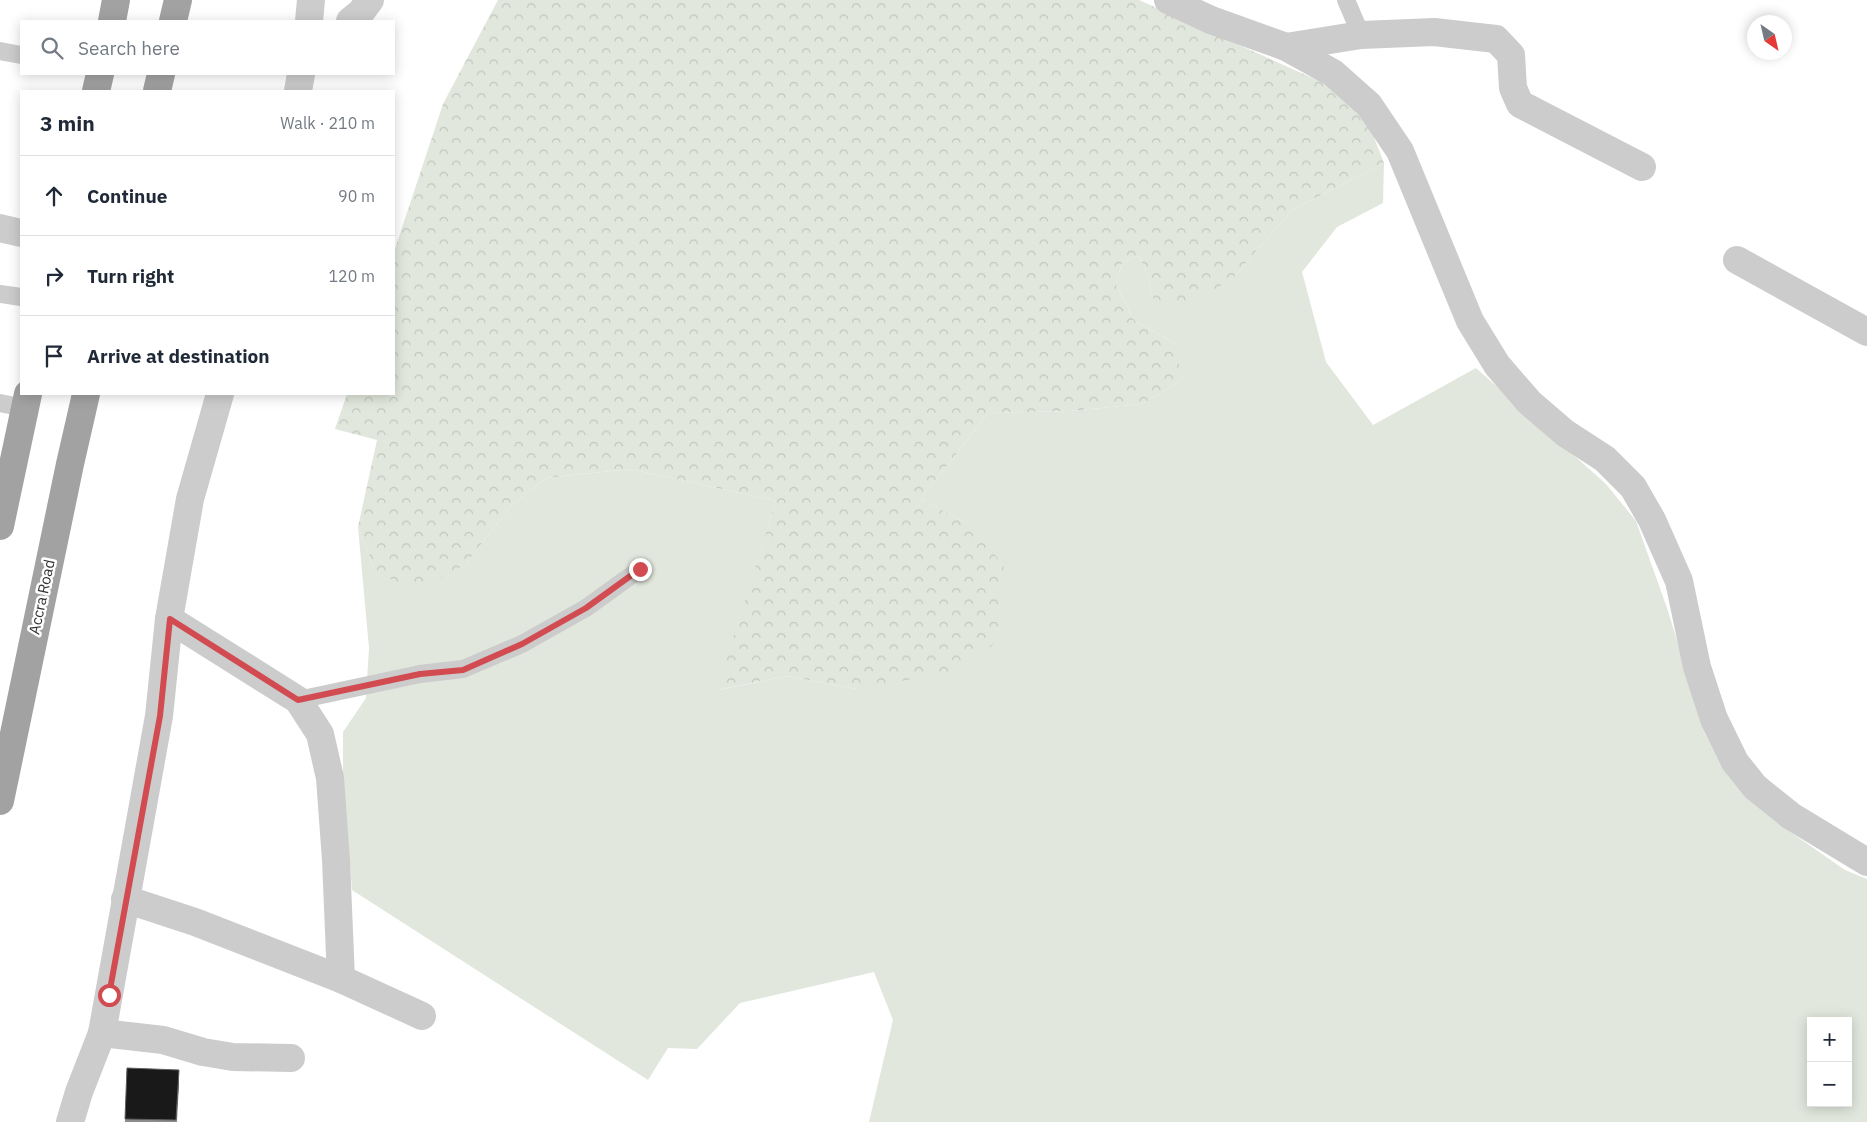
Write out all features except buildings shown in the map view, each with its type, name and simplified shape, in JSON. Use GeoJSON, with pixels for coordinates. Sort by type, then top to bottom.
{"type":"FeatureCollection","features":[{"type":"Feature","properties":{"kind":"highway"},"geometry":{"type":"LineString","coordinates":[[112,20],[116,0]]}},
{"type":"Feature","properties":{"kind":"highway"},"geometry":{"type":"LineString","coordinates":[[173,20],[178,0]]}},
{"type":"Feature","properties":{"kind":"highway"},"geometry":{"type":"LineString","coordinates":[[96,90],[100,75]]}},
{"type":"Feature","properties":{"kind":"highway"},"geometry":{"type":"LineString","coordinates":[[157,90],[161,75]]}},
{"type":"Feature","properties":{"kind":"highway","name":"Accra Road"},"geometry":{"type":"LineString","coordinates":[[0,801],[86,395]]}},
{"type":"Feature","properties":{"kind":"highway"},"geometry":{"type":"LineString","coordinates":[[1,516],[18,402]]}},
{"type":"Feature","properties":{"kind":"street"},"geometry":{"type":"LineString","coordinates":[[309,20],[311,0]]}},
{"type":"Feature","properties":{"kind":"street"},"geometry":{"type":"LineString","coordinates":[[351,20],[362,12],[370,0]]}},
{"type":"Feature","properties":{"kind":"street"},"geometry":{"type":"LineString","coordinates":[[1168,0],[1211,20],[1286,47],[1333,73],[1369,105],[1400,151],[1470,321],[1497,365],[1529,402],[1565,433],[1605,459],[1633,487],[1652,520],[1678,581],[1697,667],[1714,719],[1735,762],[1755,786],[1791,816],[1867,862]]}},
{"type":"Feature","properties":{"kind":"street"},"geometry":{"type":"LineString","coordinates":[[1286,47],[1361,35],[1434,32],[1496,39],[1511,55],[1513,88],[1520,104],[1642,168]]}},
{"type":"Feature","properties":{"kind":"street"},"geometry":{"type":"LineString","coordinates":[[298,90],[301,75]]}},
{"type":"Feature","properties":{"kind":"street"},"geometry":{"type":"LineString","coordinates":[[0,228],[20,233]]}},
{"type":"Feature","properties":{"kind":"street"},"geometry":{"type":"LineString","coordinates":[[1737,260],[1867,332]]}},
{"type":"Feature","properties":{"kind":"street"},"geometry":{"type":"LineString","coordinates":[[70,1122],[79,1092],[102,1033],[160,716],[170,619],[190,499],[220,395]]}},
{"type":"Feature","properties":{"kind":"street"},"geometry":{"type":"LineString","coordinates":[[170,619],[298,700],[320,734],[330,778],[341,979]]}},
{"type":"Feature","properties":{"kind":"street"},"geometry":{"type":"LineString","coordinates":[[125,899],[195,922],[341,979],[422,1016]]}},
{"type":"Feature","properties":{"kind":"street"},"geometry":{"type":"LineString","coordinates":[[102,1033],[163,1040],[203,1052],[233,1057],[291,1058]]}},
{"type":"Feature","properties":{"kind":"lane"},"geometry":{"type":"LineString","coordinates":[[1346,0],[1361,35]]}},
{"type":"Feature","properties":{"kind":"lane"},"geometry":{"type":"LineString","coordinates":[[0,51],[20,55]]}},
{"type":"Feature","properties":{"kind":"lane"},"geometry":{"type":"LineString","coordinates":[[0,294],[20,297]]}},
{"type":"Feature","properties":{"kind":"lane"},"geometry":{"type":"LineString","coordinates":[[298,700],[420,674],[463,670],[522,644],[562,622],[586,608],[640,569]]}},
{"type":"Feature","properties":{"kind":"green space"},"geometry":{"type":"Polygon","coordinates":[[[498,0],[1139,0],[1317,80],[1361,104],[1384,163],[1292,210],[1235,276],[1183,310],[1153,299],[1147,273],[1139,256],[1122,263],[1116,284],[1134,320],[1179,346],[1179,382],[1142,404],[1070,411],[988,413],[921,499],[968,524],[1004,565],[998,641],[959,671],[856,689],[787,676],[717,690],[776,501],[630,469],[546,478],[511,506],[465,565],[415,592],[375,571],[358,527],[377,440],[335,429],[347,395],[395,395],[395,249],[443,104],[498,0]]]}},
{"type":"Feature","properties":{"kind":"green space"},"geometry":{"type":"Polygon","coordinates":[[[1384,163],[1383,203],[1337,227],[1302,272],[1326,362],[1373,425],[1476,368],[1606,484],[1636,521],[1668,611],[1705,733],[1719,759],[1789,831],[1845,870],[1867,879],[1867,1122],[869,1122],[893,1020],[874,972],[740,1003],[697,1049],[668,1048],[648,1080],[352,890],[343,775],[343,732],[366,698],[369,648],[358,527],[375,571],[465,565],[511,506],[546,478],[630,469],[776,501],[718,690],[787,676],[856,689],[968,524],[921,499],[988,413],[1070,411],[1142,404],[1179,382],[1179,346],[1134,320],[1116,284],[1122,263],[1139,256],[1147,273],[1153,299],[1235,276],[1292,210],[1384,163]]]}},
{"type":"Feature","properties":{"kind":"route"},"geometry":{"type":"LineString","coordinates":[[109,995],[125,899],[160,716],[170,619],[298,700],[420,674],[463,670],[522,644],[586,608],[640,569]]}}]}
